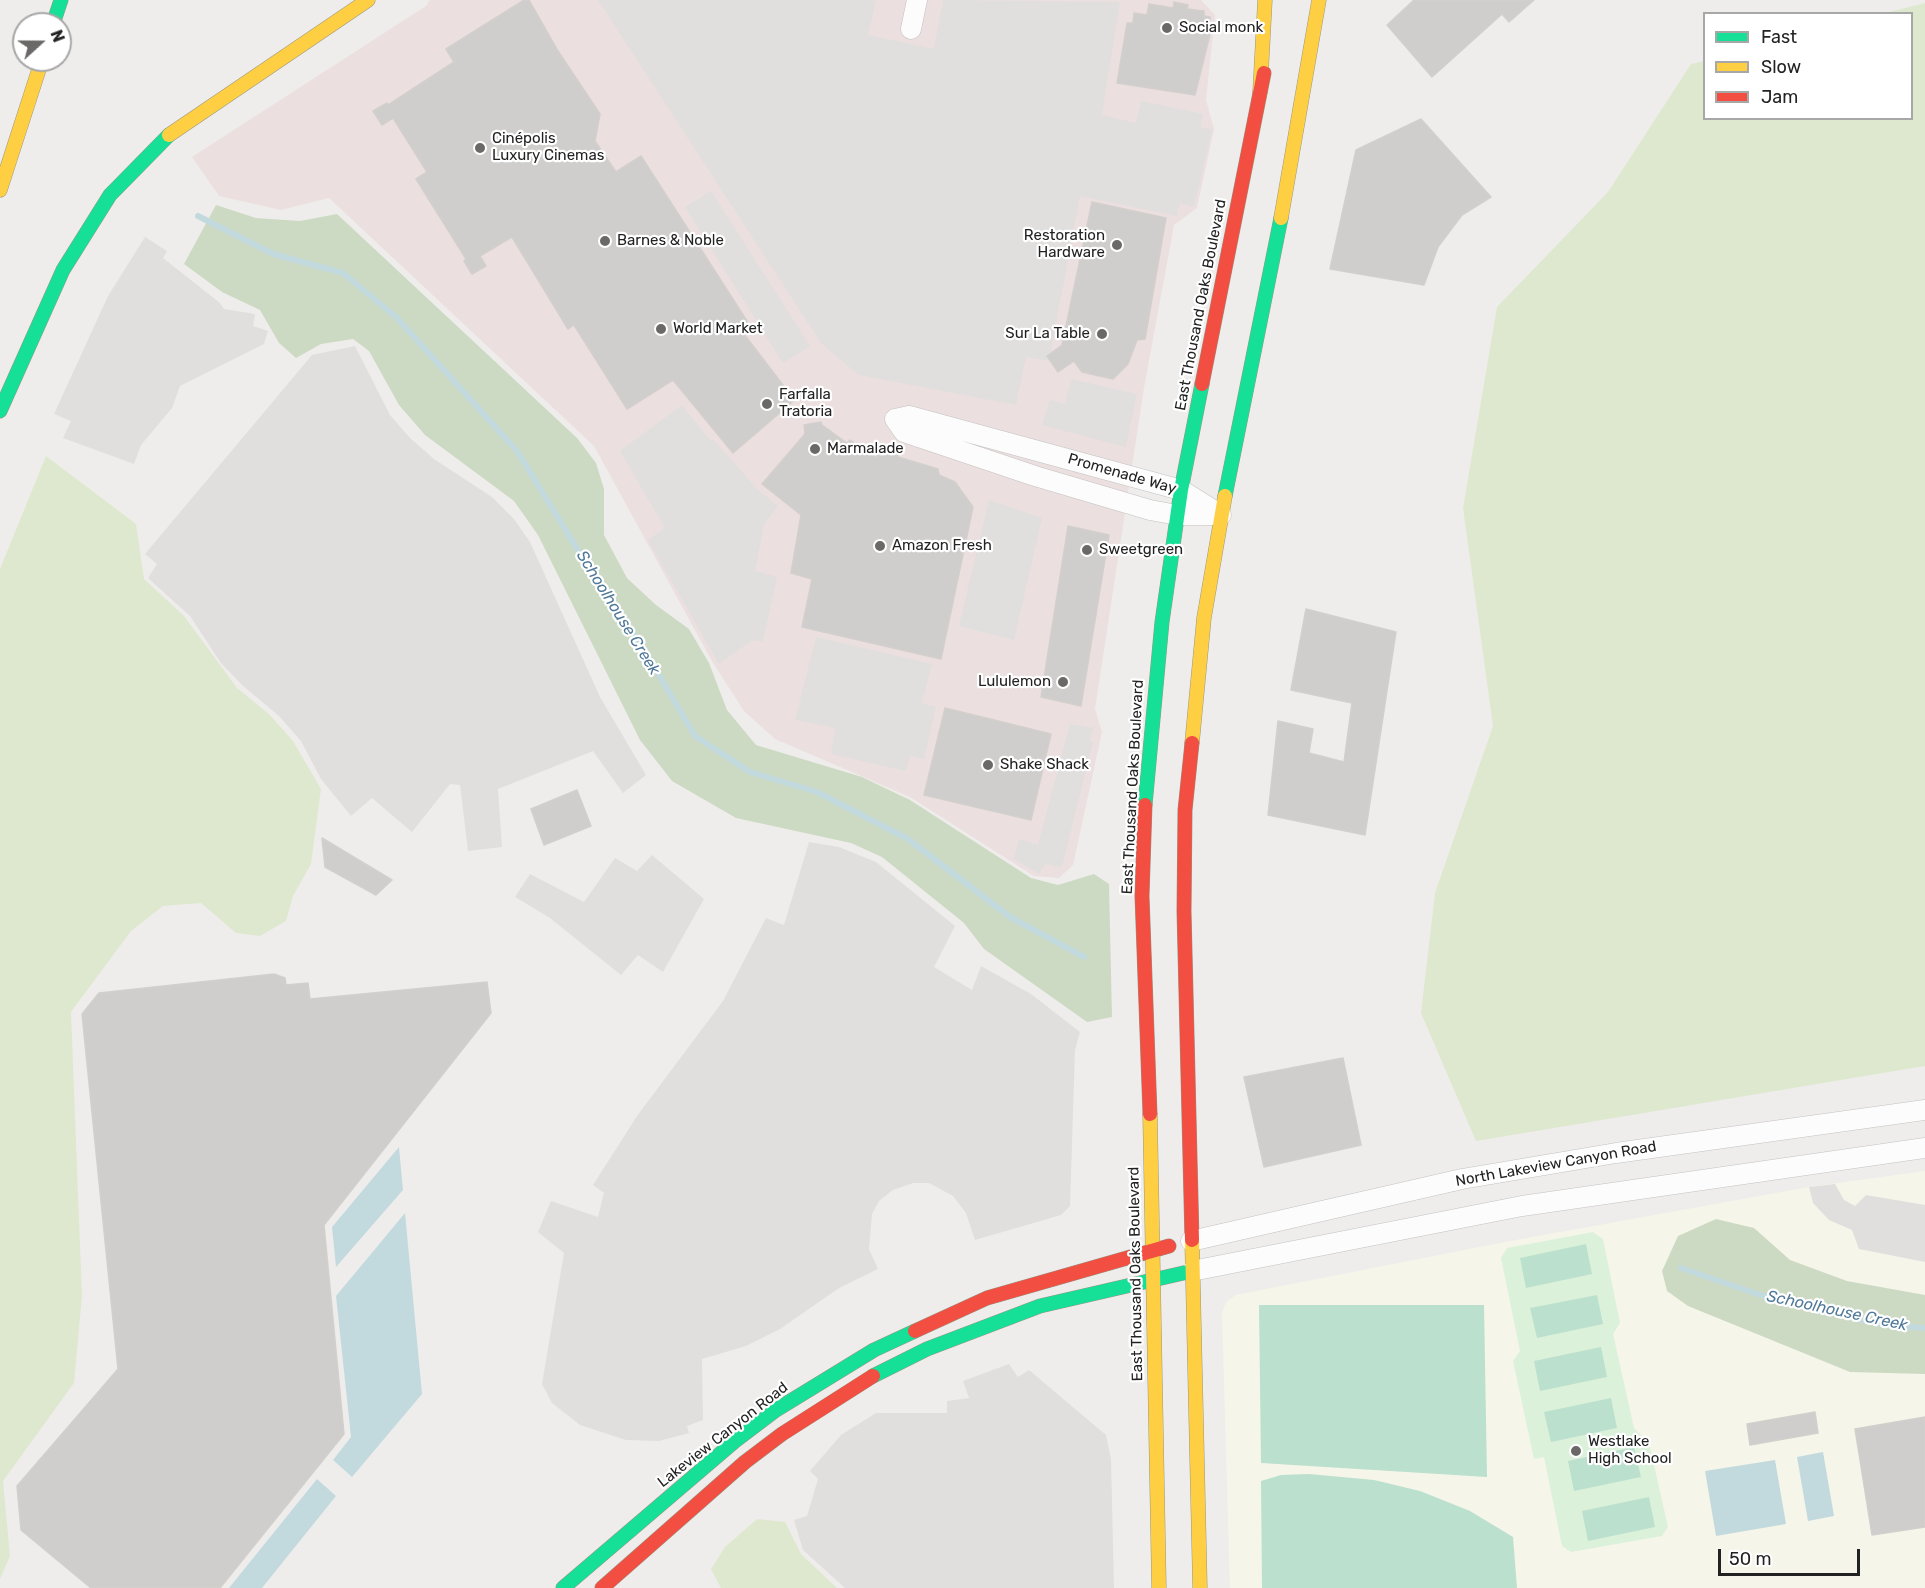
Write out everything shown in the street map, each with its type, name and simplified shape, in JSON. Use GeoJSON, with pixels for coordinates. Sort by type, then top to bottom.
{"type":"FeatureCollection","features":[{"type":"Feature","properties":{"kind":"main road"},"geometry":{"type":"LineString","coordinates":[[0,411],[63,270],[110,195],[165,138],[368,0]]}},
{"type":"Feature","properties":{"kind":"main road"},"geometry":{"type":"LineString","coordinates":[[1260,92],[1265,0]]}},
{"type":"Feature","properties":{"kind":"main road","name":"East Thousand Oaks Boulevard"},"geometry":{"type":"LineString","coordinates":[[1159,1588],[1153,1251],[1142,896],[1154,694],[1181,490],[1279,0]]}},
{"type":"Feature","properties":{"kind":"main road"},"geometry":{"type":"LineString","coordinates":[[1200,1588],[1184,911],[1185,810],[1202,635],[1221,515],[1280,221],[1318,0]]}},
{"type":"Feature","properties":{"kind":"main road"},"geometry":{"type":"LineString","coordinates":[[0,190],[38,72]]}},
{"type":"Feature","properties":{"kind":"main road","name":"Lakeview Canyon Road"},"geometry":{"type":"LineString","coordinates":[[562,1588],[735,1441],[786,1404],[874,1350],[987,1298],[1191,1241]]}},
{"type":"Feature","properties":{"kind":"main road"},"geometry":{"type":"LineString","coordinates":[[602,1588],[745,1462],[810,1414],[861,1382],[927,1349],[1040,1306],[1153,1278],[1192,1271]]}},
{"type":"Feature","properties":{"kind":"street"},"geometry":{"type":"LineString","coordinates":[[911,29],[916,0]]}},
{"type":"Feature","properties":{"kind":"street","name":"Promenade Way"},"geometry":{"type":"LineString","coordinates":[[918,417],[1181,490],[1221,515],[1177,515],[1150,510],[1035,476],[904,432],[895,419],[918,417]]}},
{"type":"Feature","properties":{"kind":"street","name":"North Lakeview Canyon Road"},"geometry":{"type":"LineString","coordinates":[[1191,1241],[1462,1179],[1616,1153],[1925,1110]]}},
{"type":"Feature","properties":{"kind":"street"},"geometry":{"type":"LineString","coordinates":[[1192,1271],[1522,1206],[1925,1148]]}},
{"type":"Feature","properties":{"kind":"shaded area"},"geometry":{"type":"Polygon","coordinates":[[[430,0],[1201,0],[1215,15],[1206,100],[1214,129],[1197,208],[1174,225],[1144,388],[1095,709],[1102,732],[1073,865],[1059,878],[1034,876],[910,797],[775,739],[744,711],[713,663],[594,446],[329,198],[281,210],[219,196],[192,157],[426,6],[430,0]]]}},
{"type":"Feature","properties":{"kind":"shaded area"},"geometry":{"type":"Polygon","coordinates":[[[598,0],[876,0],[868,35],[934,49],[943,0],[1120,2],[1102,115],[1136,123],[1141,101],[1203,114],[1200,127],[1212,130],[1194,207],[1180,203],[1177,216],[1080,196],[1049,361],[1026,357],[1016,405],[859,375],[821,343],[598,0]]]}},
{"type":"Feature","properties":{"kind":"shaded area"},"geometry":{"type":"Polygon","coordinates":[[[711,191],[810,346],[783,363],[685,207],[711,191]]]}},
{"type":"Feature","properties":{"kind":"shaded area"},"geometry":{"type":"Polygon","coordinates":[[[145,237],[167,251],[163,258],[220,303],[224,309],[255,314],[253,326],[268,331],[264,344],[180,386],[172,408],[141,445],[134,464],[63,438],[71,421],[54,414],[108,296],[145,237]]]}},
{"type":"Feature","properties":{"kind":"shaded area"},"geometry":{"type":"Polygon","coordinates":[[[355,346],[390,415],[410,438],[434,459],[492,497],[514,519],[530,542],[600,697],[646,775],[623,793],[593,751],[498,789],[502,847],[468,851],[460,785],[450,784],[412,832],[372,798],[351,816],[321,779],[301,741],[279,716],[242,685],[221,663],[190,616],[148,578],[157,564],[145,554],[312,355],[355,346]]]}},
{"type":"Feature","properties":{"kind":"shaded area"},"geometry":{"type":"Polygon","coordinates":[[[1071,379],[1137,394],[1126,447],[1042,425],[1050,400],[1065,404],[1071,379]]]}},
{"type":"Feature","properties":{"kind":"shaded area"},"geometry":{"type":"Polygon","coordinates":[[[682,405],[710,440],[714,440],[757,489],[778,506],[764,524],[755,571],[777,577],[763,641],[751,641],[719,664],[648,540],[665,528],[620,451],[682,405]]]}},
{"type":"Feature","properties":{"kind":"shaded area"},"geometry":{"type":"Polygon","coordinates":[[[989,500],[1042,518],[1014,640],[959,626],[989,500]]]}},
{"type":"Feature","properties":{"kind":"shaded area"},"geometry":{"type":"Polygon","coordinates":[[[816,637],[932,664],[922,703],[936,707],[924,759],[910,756],[906,771],[831,754],[835,728],[795,720],[816,637]]]}},
{"type":"Feature","properties":{"kind":"shaded area"},"geometry":{"type":"Polygon","coordinates":[[[1070,724],[1094,728],[1090,741],[1093,742],[1062,867],[1045,864],[1039,874],[1014,859],[1019,839],[1038,845],[1070,724]]]}},
{"type":"Feature","properties":{"kind":"shaded area"},"geometry":{"type":"Polygon","coordinates":[[[809,842],[839,847],[876,862],[955,926],[934,967],[972,990],[981,966],[1031,994],[1080,1032],[1075,1050],[1070,1206],[1061,1215],[975,1240],[966,1213],[953,1196],[929,1183],[913,1183],[893,1190],[879,1201],[872,1214],[869,1249],[878,1269],[839,1288],[780,1329],[746,1346],[702,1359],[703,1420],[687,1426],[689,1433],[659,1441],[626,1440],[580,1425],[552,1403],[542,1384],[564,1253],[538,1232],[551,1201],[598,1217],[604,1193],[593,1185],[637,1116],[723,1001],[766,918],[784,925],[809,842]]]}},
{"type":"Feature","properties":{"kind":"shaded area"},"geometry":{"type":"Polygon","coordinates":[[[652,855],[704,899],[663,972],[638,955],[621,975],[550,918],[515,897],[530,874],[584,902],[615,858],[637,871],[652,855]]]}},
{"type":"Feature","properties":{"kind":"shaded area","name":"Westlake High School"},"geometry":{"type":"Polygon","coordinates":[[[1925,1171],[1925,1588],[1230,1588],[1222,1313],[1226,1302],[1236,1295],[1505,1242],[1809,1187],[1925,1171]]]}},
{"type":"Feature","properties":{"kind":"shaded area"},"geometry":{"type":"Polygon","coordinates":[[[1835,1184],[1844,1200],[1855,1206],[1866,1195],[1925,1205],[1925,1262],[1859,1249],[1852,1230],[1829,1220],[1813,1203],[1809,1187],[1835,1184]]]}},
{"type":"Feature","properties":{"kind":"shaded area"},"geometry":{"type":"Polygon","coordinates":[[[1009,1364],[1018,1377],[1029,1370],[1106,1435],[1111,1459],[1114,1588],[845,1588],[803,1550],[794,1520],[807,1516],[818,1479],[810,1471],[841,1435],[876,1413],[947,1413],[947,1401],[969,1398],[963,1381],[1009,1364]]]}},
{"type":"Feature","properties":{"kind":"green space"},"geometry":{"type":"Polygon","coordinates":[[[1925,3],[1925,1066],[1476,1141],[1421,1013],[1435,893],[1493,726],[1463,508],[1497,307],[1608,192],[1691,64],[1703,61],[1703,120],[1913,120],[1913,12],[1889,12],[1925,3]]]}},
{"type":"Feature","properties":{"kind":"green space"},"geometry":{"type":"Polygon","coordinates":[[[216,205],[256,218],[300,221],[337,214],[577,438],[596,463],[604,489],[604,535],[627,578],[656,605],[689,629],[709,663],[727,710],[756,745],[862,777],[910,800],[1031,878],[1058,885],[1094,874],[1109,884],[1112,1017],[1087,1022],[984,949],[964,923],[882,857],[851,843],[736,818],[672,781],[640,740],[538,535],[514,501],[425,435],[399,405],[369,351],[353,339],[321,344],[296,358],[279,343],[260,310],[222,292],[184,264],[216,205]]]}},
{"type":"Feature","properties":{"kind":"green space"},"geometry":{"type":"Polygon","coordinates":[[[46,456],[136,524],[144,579],[184,616],[237,688],[269,714],[293,741],[321,789],[311,864],[293,896],[286,921],[260,936],[236,933],[201,903],[163,906],[131,931],[71,1012],[82,1296],[74,1383],[3,1481],[10,1556],[0,1579],[0,569],[46,456]]]}},
{"type":"Feature","properties":{"kind":"green space"},"geometry":{"type":"Polygon","coordinates":[[[1716,1219],[1754,1228],[1790,1260],[1847,1281],[1925,1295],[1925,1374],[1850,1372],[1688,1306],[1667,1291],[1662,1271],[1678,1236],[1716,1219]]]}},
{"type":"Feature","properties":{"kind":"green space"},"geometry":{"type":"Polygon","coordinates":[[[1593,1232],[1603,1239],[1620,1323],[1613,1334],[1634,1428],[1649,1443],[1668,1527],[1662,1536],[1571,1552],[1562,1546],[1544,1457],[1534,1459],[1513,1361],[1520,1351],[1501,1258],[1507,1248],[1593,1232]]]}},
{"type":"Feature","properties":{"kind":"green space"},"geometry":{"type":"Polygon","coordinates":[[[1586,1244],[1592,1274],[1526,1288],[1520,1258],[1586,1244]]]}},
{"type":"Feature","properties":{"kind":"green space"},"geometry":{"type":"Polygon","coordinates":[[[1597,1295],[1603,1324],[1537,1338],[1530,1308],[1597,1295]]]}},
{"type":"Feature","properties":{"kind":"green space"},"geometry":{"type":"Polygon","coordinates":[[[1259,1305],[1484,1305],[1487,1477],[1261,1463],[1259,1305]]]}},
{"type":"Feature","properties":{"kind":"green space"},"geometry":{"type":"Polygon","coordinates":[[[1601,1347],[1607,1377],[1540,1391],[1534,1361],[1601,1347]]]}},
{"type":"Feature","properties":{"kind":"green space"},"geometry":{"type":"Polygon","coordinates":[[[1611,1398],[1617,1428],[1551,1442],[1544,1412],[1611,1398]]]}},
{"type":"Feature","properties":{"kind":"green space"},"geometry":{"type":"Polygon","coordinates":[[[1634,1447],[1641,1477],[1574,1491],[1568,1461],[1634,1447]]]}},
{"type":"Feature","properties":{"kind":"green space"},"geometry":{"type":"Polygon","coordinates":[[[1309,1474],[1374,1480],[1420,1491],[1470,1511],[1513,1537],[1517,1588],[1262,1588],[1261,1481],[1281,1475],[1309,1474]]]}},
{"type":"Feature","properties":{"kind":"green space"},"geometry":{"type":"Polygon","coordinates":[[[1649,1497],[1655,1527],[1588,1541],[1582,1511],[1649,1497]]]}},
{"type":"Feature","properties":{"kind":"green space"},"geometry":{"type":"Polygon","coordinates":[[[757,1519],[785,1522],[801,1554],[837,1588],[721,1588],[711,1569],[725,1547],[757,1519]]]}},
{"type":"Feature","properties":{"kind":"water"},"geometry":{"type":"Polygon","coordinates":[[[399,1147],[403,1190],[336,1267],[332,1227],[399,1147]]]}},
{"type":"Feature","properties":{"kind":"water"},"geometry":{"type":"Polygon","coordinates":[[[405,1213],[422,1394],[352,1477],[333,1460],[351,1437],[336,1296],[405,1213]]]}},
{"type":"Feature","properties":{"kind":"water"},"geometry":{"type":"Polygon","coordinates":[[[1823,1452],[1834,1516],[1808,1521],[1797,1457],[1823,1452]]]}},
{"type":"Feature","properties":{"kind":"water"},"geometry":{"type":"Polygon","coordinates":[[[1775,1460],[1786,1524],[1716,1536],[1705,1471],[1775,1460]]]}},
{"type":"Feature","properties":{"kind":"water"},"geometry":{"type":"Polygon","coordinates":[[[317,1479],[336,1496],[262,1588],[229,1588],[317,1479]]]}},
{"type":"Feature","properties":{"kind":"building"},"geometry":{"type":"Polygon","coordinates":[[[524,0],[529,0],[558,51],[600,114],[595,141],[616,172],[641,156],[747,321],[744,334],[786,389],[804,392],[733,453],[673,380],[627,409],[574,325],[568,329],[512,237],[480,256],[486,266],[472,274],[464,261],[466,259],[416,179],[427,172],[393,118],[382,125],[373,111],[387,103],[388,105],[454,62],[446,49],[524,0]]]}},
{"type":"Feature","properties":{"kind":"building"},"geometry":{"type":"Polygon","coordinates":[[[1414,0],[1534,0],[1509,22],[1502,14],[1432,77],[1387,25],[1414,0]]]}},
{"type":"Feature","properties":{"kind":"building"},"geometry":{"type":"Polygon","coordinates":[[[1174,2],[1188,5],[1187,9],[1204,11],[1204,16],[1210,17],[1209,30],[1211,30],[1195,95],[1117,83],[1127,23],[1133,23],[1134,13],[1147,15],[1149,4],[1173,8],[1174,2]]]}},
{"type":"Feature","properties":{"kind":"building"},"geometry":{"type":"Polygon","coordinates":[[[1421,119],[1491,197],[1462,215],[1438,247],[1424,285],[1330,269],[1356,150],[1421,119]]]}},
{"type":"Feature","properties":{"kind":"building"},"geometry":{"type":"Polygon","coordinates":[[[1092,202],[1166,218],[1145,339],[1137,340],[1128,364],[1113,379],[1082,372],[1074,361],[1058,372],[1047,356],[1062,345],[1092,202]]]}},
{"type":"Feature","properties":{"kind":"building","name":"Amazon Fresh"},"geometry":{"type":"Polygon","coordinates":[[[821,422],[847,443],[850,440],[876,458],[880,445],[897,449],[898,457],[938,469],[939,475],[955,482],[973,507],[941,659],[802,627],[812,579],[791,573],[801,515],[762,484],[805,434],[804,425],[821,422]]]}},
{"type":"Feature","properties":{"kind":"building"},"geometry":{"type":"Polygon","coordinates":[[[1068,526],[1109,535],[1081,706],[1041,697],[1068,526]]]}},
{"type":"Feature","properties":{"kind":"building"},"geometry":{"type":"Polygon","coordinates":[[[1306,609],[1396,632],[1365,835],[1268,815],[1278,721],[1313,729],[1309,753],[1344,762],[1352,703],[1291,690],[1306,609]]]}},
{"type":"Feature","properties":{"kind":"building","name":"Shake Shack"},"geometry":{"type":"Polygon","coordinates":[[[945,708],[1051,734],[1031,820],[924,795],[945,708]]]}},
{"type":"Feature","properties":{"kind":"building"},"geometry":{"type":"Polygon","coordinates":[[[577,790],[591,826],[544,845],[531,809],[577,790]]]}},
{"type":"Feature","properties":{"kind":"building"},"geometry":{"type":"Polygon","coordinates":[[[322,838],[392,880],[376,895],[325,867],[322,838]]]}},
{"type":"Feature","properties":{"kind":"building"},"geometry":{"type":"Polygon","coordinates":[[[274,974],[285,978],[286,985],[308,983],[310,999],[487,982],[491,1013],[324,1225],[344,1434],[220,1588],[91,1588],[21,1530],[17,1486],[118,1369],[82,1014],[99,993],[274,974]]]}},
{"type":"Feature","properties":{"kind":"building"},"geometry":{"type":"Polygon","coordinates":[[[1343,1058],[1361,1145],[1264,1167],[1244,1077],[1343,1058]]]}},
{"type":"Feature","properties":{"kind":"building"},"geometry":{"type":"Polygon","coordinates":[[[1815,1412],[1818,1433],[1750,1445],[1747,1424],[1815,1412]]]}},
{"type":"Feature","properties":{"kind":"building"},"geometry":{"type":"Polygon","coordinates":[[[1925,1417],[1925,1527],[1872,1535],[1855,1429],[1925,1417]]]}},
{"type":"Feature","properties":{"kind":"waterway","name":"Schoolhouse Creek"},"geometry":{"type":"LineString","coordinates":[[198,216],[273,254],[343,273],[397,318],[517,451],[584,560],[643,648],[695,736],[750,772],[817,792],[908,839],[1010,917],[1084,957]]}},
{"type":"Feature","properties":{"kind":"waterway","name":"Schoolhouse Creek"},"geometry":{"type":"LineString","coordinates":[[1681,1268],[1778,1301],[1885,1325],[1925,1328]]}},
{"type":"Feature","properties":{"kind":"traffic: fast"},"geometry":{"type":"LineString","coordinates":[[57,12],[61,0]]}},
{"type":"Feature","properties":{"kind":"traffic: fast"},"geometry":{"type":"LineString","coordinates":[[0,411],[63,270],[110,195],[169,135]]}},
{"type":"Feature","properties":{"kind":"traffic: fast"},"geometry":{"type":"LineString","coordinates":[[1225,496],[1281,218]]}},
{"type":"Feature","properties":{"kind":"traffic: fast"},"geometry":{"type":"LineString","coordinates":[[1145,805],[1162,622],[1181,490],[1202,384]]}},
{"type":"Feature","properties":{"kind":"traffic: fast"},"geometry":{"type":"LineString","coordinates":[[873,1376],[927,1349],[1040,1306],[1192,1271]]}},
{"type":"Feature","properties":{"kind":"traffic: fast"},"geometry":{"type":"LineString","coordinates":[[563,1588],[735,1441],[776,1410],[874,1350],[915,1331]]}},
{"type":"Feature","properties":{"kind":"traffic: slow"},"geometry":{"type":"LineString","coordinates":[[169,135],[368,0]]}},
{"type":"Feature","properties":{"kind":"traffic: slow"},"geometry":{"type":"LineString","coordinates":[[1260,92],[1265,0]]}},
{"type":"Feature","properties":{"kind":"traffic: slow"},"geometry":{"type":"LineString","coordinates":[[1281,218],[1319,0]]}},
{"type":"Feature","properties":{"kind":"traffic: slow"},"geometry":{"type":"LineString","coordinates":[[0,190],[38,72]]}},
{"type":"Feature","properties":{"kind":"traffic: slow"},"geometry":{"type":"LineString","coordinates":[[1192,743],[1204,618],[1225,496]]}},
{"type":"Feature","properties":{"kind":"traffic: slow"},"geometry":{"type":"LineString","coordinates":[[1150,1114],[1159,1588]]}},
{"type":"Feature","properties":{"kind":"traffic: slow"},"geometry":{"type":"LineString","coordinates":[[1192,1240],[1200,1588]]}},
{"type":"Feature","properties":{"kind":"traffic: jam"},"geometry":{"type":"LineString","coordinates":[[1202,384],[1264,73]]}},
{"type":"Feature","properties":{"kind":"traffic: jam"},"geometry":{"type":"LineString","coordinates":[[1192,743],[1185,810],[1184,911],[1192,1240]]}},
{"type":"Feature","properties":{"kind":"traffic: jam"},"geometry":{"type":"LineString","coordinates":[[1145,805],[1142,896],[1150,1114]]}},
{"type":"Feature","properties":{"kind":"traffic: jam"},"geometry":{"type":"LineString","coordinates":[[915,1331],[987,1298],[1169,1246]]}},
{"type":"Feature","properties":{"kind":"traffic: jam"},"geometry":{"type":"LineString","coordinates":[[602,1588],[745,1462],[782,1434],[873,1376]]}},
{"type":"Feature","properties":{"kind":"place","name":"Social monk"},"geometry":{"type":"Point","coordinates":[1167,28]}},
{"type":"Feature","properties":{"kind":"place","name":"Cinépolis Luxury Cinemas"},"geometry":{"type":"Point","coordinates":[480,148]}},
{"type":"Feature","properties":{"kind":"place","name":"Barnes & Noble"},"geometry":{"type":"Point","coordinates":[605,241]}},
{"type":"Feature","properties":{"kind":"place","name":"Restoration Hardware"},"geometry":{"type":"Point","coordinates":[1117,245]}},
{"type":"Feature","properties":{"kind":"place","name":"World Market"},"geometry":{"type":"Point","coordinates":[661,329]}},
{"type":"Feature","properties":{"kind":"place","name":"Sur La Table"},"geometry":{"type":"Point","coordinates":[1102,334]}},
{"type":"Feature","properties":{"kind":"place","name":"Farfalla Tratoria"},"geometry":{"type":"Point","coordinates":[767,404]}},
{"type":"Feature","properties":{"kind":"place","name":"Marmalade"},"geometry":{"type":"Point","coordinates":[815,449]}},
{"type":"Feature","properties":{"kind":"place","name":"Amazon Fresh"},"geometry":{"type":"Point","coordinates":[880,546]}},
{"type":"Feature","properties":{"kind":"place","name":"Sweetgreen"},"geometry":{"type":"Point","coordinates":[1087,550]}},
{"type":"Feature","properties":{"kind":"place","name":"Lululemon"},"geometry":{"type":"Point","coordinates":[1063,682]}},
{"type":"Feature","properties":{"kind":"place","name":"Shake Shack"},"geometry":{"type":"Point","coordinates":[988,765]}},
{"type":"Feature","properties":{"kind":"place","name":"Westlake High School"},"geometry":{"type":"Point","coordinates":[1576,1451]}}]}
